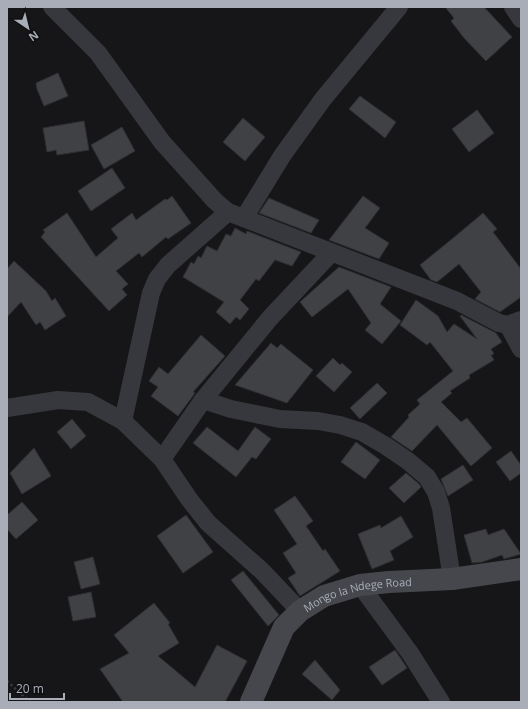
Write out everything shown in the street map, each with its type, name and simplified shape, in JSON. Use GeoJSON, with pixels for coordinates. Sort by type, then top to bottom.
{"type":"FeatureCollection","features":[{"type":"Feature","properties":{"kind":"street"},"geometry":{"type":"LineString","coordinates":[[52,7],[98,53],[162,142],[215,200],[236,215],[458,301],[499,323],[515,322],[521,349]]}},
{"type":"Feature","properties":{"kind":"street"},"geometry":{"type":"LineString","coordinates":[[123,421],[151,293],[157,280],[168,265],[236,215],[314,112],[398,7]]}},
{"type":"Feature","properties":{"kind":"street"},"geometry":{"type":"LineString","coordinates":[[513,7],[521,19]]}},
{"type":"Feature","properties":{"kind":"street"},"geometry":{"type":"LineString","coordinates":[[162,459],[203,400],[270,318],[331,253]]}},
{"type":"Feature","properties":{"kind":"street"},"geometry":{"type":"LineString","coordinates":[[7,408],[58,400],[88,402],[123,421],[162,459],[208,523],[262,571],[300,610]]}},
{"type":"Feature","properties":{"kind":"street"},"geometry":{"type":"LineString","coordinates":[[203,400],[231,409],[280,419],[318,421],[340,425],[362,432],[408,461],[427,477],[436,492],[441,508],[452,579]]}},
{"type":"Feature","properties":{"kind":"street","name":"Mongo la Ndege Road"},"geometry":{"type":"LineString","coordinates":[[251,702],[284,627],[300,610],[324,596],[360,585],[452,579],[521,569]]}},
{"type":"Feature","properties":{"kind":"street"},"geometry":{"type":"LineString","coordinates":[[360,585],[410,654],[441,702]]}},
{"type":"Feature","properties":{"kind":"path"},"geometry":{"type":"LineString","coordinates":[[7,681],[30,702]]}},
{"type":"Feature","properties":{"kind":"building"},"geometry":{"type":"Polygon","coordinates":[[[445,7],[484,7],[512,37],[486,61],[464,38],[451,21],[454,18],[445,7]]]}},
{"type":"Feature","properties":{"kind":"building"},"geometry":{"type":"Polygon","coordinates":[[[58,73],[68,96],[44,106],[36,83],[58,73]]]}},
{"type":"Feature","properties":{"kind":"building"},"geometry":{"type":"Polygon","coordinates":[[[360,96],[396,122],[385,138],[349,109],[360,96]]]}},
{"type":"Feature","properties":{"kind":"building"},"geometry":{"type":"Polygon","coordinates":[[[477,110],[494,133],[469,152],[452,129],[477,110]]]}},
{"type":"Feature","properties":{"kind":"building"},"geometry":{"type":"Polygon","coordinates":[[[243,118],[265,137],[245,161],[223,142],[243,118]]]}},
{"type":"Feature","properties":{"kind":"building"},"geometry":{"type":"Polygon","coordinates":[[[84,121],[89,150],[57,155],[56,150],[47,152],[43,128],[84,121]]]}},
{"type":"Feature","properties":{"kind":"building"},"geometry":{"type":"Polygon","coordinates":[[[122,127],[135,151],[104,169],[91,145],[122,127]]]}},
{"type":"Feature","properties":{"kind":"building"},"geometry":{"type":"Polygon","coordinates":[[[112,168],[125,188],[91,211],[78,191],[112,168]]]}},
{"type":"Feature","properties":{"kind":"building"},"geometry":{"type":"Polygon","coordinates":[[[172,196],[191,223],[168,239],[166,237],[142,257],[139,253],[116,271],[128,284],[122,289],[127,295],[109,311],[41,237],[45,232],[43,230],[67,213],[96,257],[118,238],[111,229],[132,213],[136,220],[165,199],[167,200],[172,196]]]}},
{"type":"Feature","properties":{"kind":"building"},"geometry":{"type":"Polygon","coordinates":[[[363,196],[380,208],[365,228],[389,243],[379,259],[329,240],[363,196]]]}},
{"type":"Feature","properties":{"kind":"building"},"geometry":{"type":"Polygon","coordinates":[[[269,198],[319,220],[311,233],[259,213],[269,198]]]}},
{"type":"Feature","properties":{"kind":"building"},"geometry":{"type":"Polygon","coordinates":[[[483,213],[497,229],[493,232],[521,269],[521,297],[500,312],[475,299],[481,292],[459,264],[437,282],[431,280],[420,265],[483,213]]]}},
{"type":"Feature","properties":{"kind":"building"},"geometry":{"type":"Polygon","coordinates":[[[235,228],[246,234],[247,231],[301,252],[292,266],[275,260],[259,281],[256,279],[240,300],[249,309],[240,320],[236,317],[230,324],[216,312],[224,302],[183,277],[191,262],[194,264],[198,256],[201,258],[207,246],[217,251],[226,234],[231,236],[235,228]]]}},
{"type":"Feature","properties":{"kind":"building"},"geometry":{"type":"Polygon","coordinates":[[[14,261],[46,291],[52,301],[55,298],[66,316],[45,330],[40,322],[36,325],[21,302],[7,317],[7,269],[14,261]]]}},
{"type":"Feature","properties":{"kind":"building"},"geometry":{"type":"Polygon","coordinates":[[[339,267],[391,287],[380,304],[401,321],[382,344],[365,330],[371,323],[348,289],[312,317],[300,302],[339,267]]]}},
{"type":"Feature","properties":{"kind":"building"},"geometry":{"type":"Polygon","coordinates":[[[416,300],[438,316],[447,332],[454,324],[477,339],[460,316],[461,315],[496,333],[502,342],[491,349],[494,354],[491,355],[494,360],[469,375],[470,378],[450,391],[452,393],[441,402],[461,422],[467,418],[492,448],[471,466],[437,425],[412,451],[391,437],[409,417],[408,415],[420,404],[417,400],[453,371],[430,342],[427,345],[400,325],[416,300]]]}},
{"type":"Feature","properties":{"kind":"building"},"geometry":{"type":"Polygon","coordinates":[[[201,335],[225,356],[193,392],[195,393],[178,416],[151,396],[158,387],[149,381],[159,367],[168,374],[201,335]]]}},
{"type":"Feature","properties":{"kind":"building"},"geometry":{"type":"Polygon","coordinates":[[[271,343],[277,348],[281,344],[313,370],[287,403],[235,385],[271,343]]]}},
{"type":"Feature","properties":{"kind":"building"},"geometry":{"type":"Polygon","coordinates":[[[333,358],[340,365],[342,363],[352,372],[334,392],[316,376],[333,358]]]}},
{"type":"Feature","properties":{"kind":"building"},"geometry":{"type":"Polygon","coordinates":[[[377,383],[387,393],[360,419],[350,408],[377,383]]]}},
{"type":"Feature","properties":{"kind":"building"},"geometry":{"type":"Polygon","coordinates":[[[72,419],[86,436],[71,449],[57,432],[72,419]]]}},
{"type":"Feature","properties":{"kind":"building"},"geometry":{"type":"Polygon","coordinates":[[[207,427],[238,451],[255,427],[271,439],[256,459],[252,457],[236,477],[193,443],[207,427]]]}},
{"type":"Feature","properties":{"kind":"building"},"geometry":{"type":"Polygon","coordinates":[[[356,442],[380,460],[365,479],[341,462],[356,442]]]}},
{"type":"Feature","properties":{"kind":"building"},"geometry":{"type":"Polygon","coordinates":[[[34,448],[51,476],[22,494],[10,473],[34,448]]]}},
{"type":"Feature","properties":{"kind":"building"},"geometry":{"type":"Polygon","coordinates":[[[511,451],[521,465],[521,473],[510,481],[496,462],[511,451]]]}},
{"type":"Feature","properties":{"kind":"building"},"geometry":{"type":"Polygon","coordinates":[[[463,465],[473,480],[448,496],[441,479],[463,465]]]}},
{"type":"Feature","properties":{"kind":"building"},"geometry":{"type":"Polygon","coordinates":[[[406,473],[421,487],[404,503],[389,488],[406,473]]]}},
{"type":"Feature","properties":{"kind":"building"},"geometry":{"type":"Polygon","coordinates":[[[295,496],[313,521],[306,526],[323,551],[325,549],[340,571],[300,596],[288,578],[296,573],[283,553],[297,544],[274,510],[295,496]]]}},
{"type":"Feature","properties":{"kind":"building"},"geometry":{"type":"Polygon","coordinates":[[[22,502],[38,520],[16,539],[7,529],[7,515],[22,502]]]}},
{"type":"Feature","properties":{"kind":"building"},"geometry":{"type":"Polygon","coordinates":[[[186,515],[213,552],[183,573],[157,536],[186,515]]]}},
{"type":"Feature","properties":{"kind":"building"},"geometry":{"type":"Polygon","coordinates":[[[401,516],[413,537],[390,551],[394,560],[372,569],[358,534],[380,525],[381,528],[401,516]]]}},
{"type":"Feature","properties":{"kind":"building"},"geometry":{"type":"Polygon","coordinates":[[[486,529],[488,535],[504,529],[521,554],[504,559],[502,555],[482,562],[472,563],[464,535],[486,529]]]}},
{"type":"Feature","properties":{"kind":"building"},"geometry":{"type":"Polygon","coordinates":[[[93,557],[100,584],[81,589],[74,562],[93,557]]]}},
{"type":"Feature","properties":{"kind":"building"},"geometry":{"type":"Polygon","coordinates":[[[243,571],[279,615],[268,626],[231,580],[243,571]]]}},
{"type":"Feature","properties":{"kind":"building"},"geometry":{"type":"Polygon","coordinates":[[[91,592],[96,617],[73,621],[68,597],[91,592]]]}},
{"type":"Feature","properties":{"kind":"building"},"geometry":{"type":"Polygon","coordinates":[[[154,603],[170,623],[168,624],[179,643],[158,656],[195,687],[217,645],[247,661],[225,702],[123,702],[100,669],[129,653],[114,635],[154,603]]]}},
{"type":"Feature","properties":{"kind":"building"},"geometry":{"type":"Polygon","coordinates":[[[395,650],[407,668],[382,685],[369,667],[395,650]]]}},
{"type":"Feature","properties":{"kind":"building"},"geometry":{"type":"Polygon","coordinates":[[[315,660],[340,690],[332,700],[302,674],[315,660]]]}}]}
